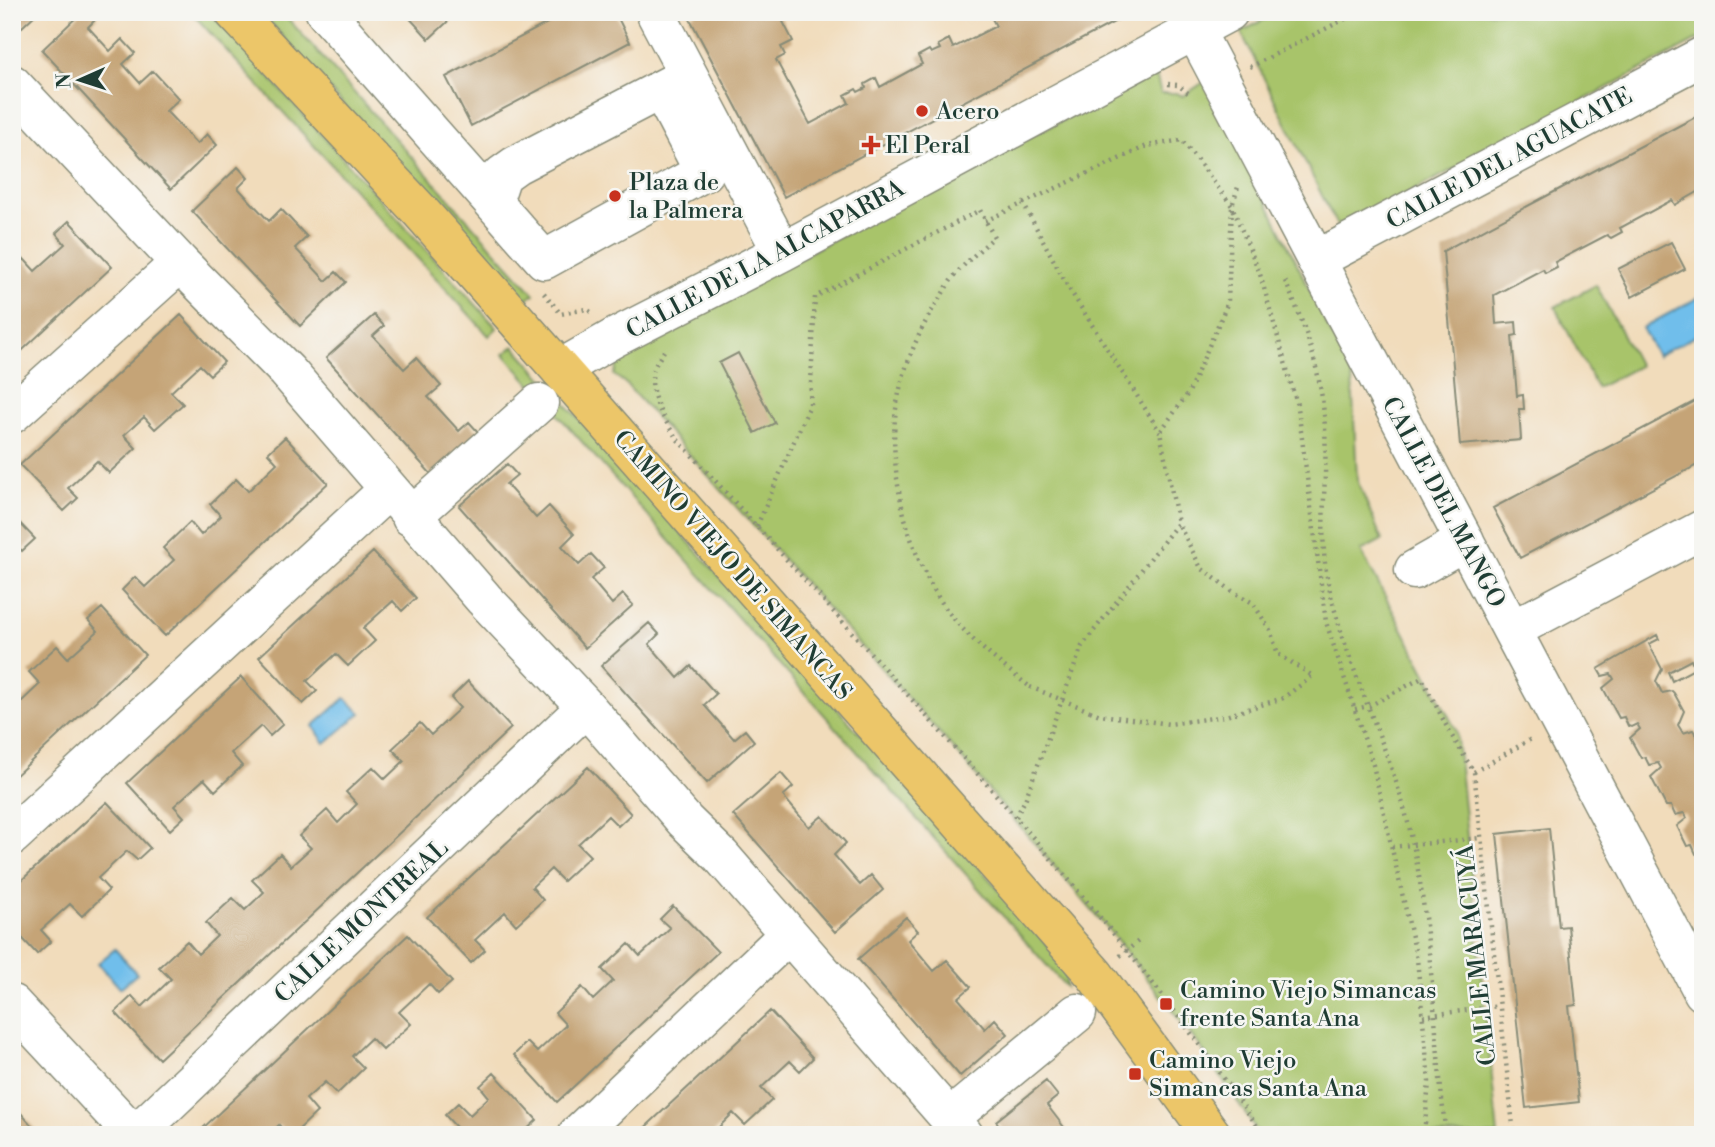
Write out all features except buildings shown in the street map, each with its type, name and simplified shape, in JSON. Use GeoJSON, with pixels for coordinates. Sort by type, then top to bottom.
{"type":"FeatureCollection","features":[{"type":"Feature","properties":{"kind":"main road","name":"CAMINO VIEJO DE SIMANCAS"},"geometry":{"type":"LineString","coordinates":[[234,12],[420,211],[1095,975],[1212,1135]]}},
{"type":"Feature","properties":{"kind":"street"},"geometry":{"type":"LineString","coordinates":[[325,12],[544,260],[704,172],[674,83],[655,12]]}},
{"type":"Feature","properties":{"kind":"street","name":"CALLE DE LA ALCAPARRA"},"geometry":{"type":"LineString","coordinates":[[560,369],[614,338],[782,253],[1190,21],[1229,12]]}},
{"type":"Feature","properties":{"kind":"street","name":"CALLE DEL MANGO"},"geometry":{"type":"LineString","coordinates":[[1190,21],[1300,269],[1465,541],[1703,992]]}},
{"type":"Feature","properties":{"kind":"street","name":"CALLE DEL AGUACATE"},"geometry":{"type":"LineString","coordinates":[[1300,269],[1703,56]]}},
{"type":"Feature","properties":{"kind":"street"},"geometry":{"type":"LineString","coordinates":[[493,202],[502,175],[516,165],[674,83]]}},
{"type":"Feature","properties":{"kind":"street"},"geometry":{"type":"LineString","coordinates":[[674,83],[782,253]]}},
{"type":"Feature","properties":{"kind":"street"},"geometry":{"type":"LineString","coordinates":[[12,84],[285,370],[399,504],[721,856],[957,1126],[1077,1013]]}},
{"type":"Feature","properties":{"kind":"street"},"geometry":{"type":"LineString","coordinates":[[12,414],[180,263]]}},
{"type":"Feature","properties":{"kind":"street"},"geometry":{"type":"LineString","coordinates":[[12,836],[399,504],[539,402]]}},
{"type":"Feature","properties":{"kind":"street"},"geometry":{"type":"LineString","coordinates":[[1512,630],[1703,529]]}},
{"type":"Feature","properties":{"kind":"street"},"geometry":{"type":"LineString","coordinates":[[1414,570],[1465,541]]}},
{"type":"Feature","properties":{"kind":"street","name":"CALLE MONTREAL"},"geometry":{"type":"LineString","coordinates":[[134,1135],[586,707]]}},
{"type":"Feature","properties":{"kind":"street"},"geometry":{"type":"LineString","coordinates":[[577,1135],[789,934]]}},
{"type":"Feature","properties":{"kind":"street"},"geometry":{"type":"LineString","coordinates":[[12,1004],[134,1135]]}},
{"type":"Feature","properties":{"kind":"path"},"geometry":{"type":"LineString","coordinates":[[1241,71],[1359,12]]}},
{"type":"Feature","properties":{"kind":"path"},"geometry":{"type":"LineString","coordinates":[[1178,85],[1190,97]]}},
{"type":"Feature","properties":{"kind":"path"},"geometry":{"type":"LineString","coordinates":[[985,221],[1147,146],[1182,140],[1232,206],[1260,274],[1298,408],[1326,622],[1373,765],[1417,959],[1429,1082],[1424,1135]]}},
{"type":"Feature","properties":{"kind":"path"},"geometry":{"type":"LineString","coordinates":[[1232,177],[1243,197]]}},
{"type":"Feature","properties":{"kind":"path"},"geometry":{"type":"LineString","coordinates":[[1160,432],[1189,392],[1228,302],[1232,206],[1238,187]]}},
{"type":"Feature","properties":{"kind":"path"},"geometry":{"type":"LineString","coordinates":[[757,526],[810,405],[815,297],[980,210],[994,237],[954,275],[928,317],[909,356],[896,410],[896,464],[906,524],[918,560],[942,603],[977,645],[1030,687],[1100,715],[1170,724],[1226,716],[1283,698],[1313,676],[1278,654],[1270,630],[1253,603],[1200,568],[1178,523],[1160,432],[1068,287],[1023,203]]}},
{"type":"Feature","properties":{"kind":"path"},"geometry":{"type":"LineString","coordinates":[[1300,269],[1306,328],[1319,376],[1325,430],[1322,530],[1328,586],[1398,785],[1414,845],[1426,923],[1446,1135]]}},
{"type":"Feature","properties":{"kind":"path","name":"CAMINO VIEJO DE SIMANCAS"},"geometry":{"type":"LineString","coordinates":[[653,371],[653,392],[661,415],[677,439],[1016,817],[1128,950],[1214,1062],[1263,1135]]}},
{"type":"Feature","properties":{"kind":"path"},"geometry":{"type":"LineString","coordinates":[[1016,817],[1025,800],[1082,646],[1178,523]]}},
{"type":"Feature","properties":{"kind":"path"},"geometry":{"type":"LineString","coordinates":[[1355,709],[1369,706],[1422,678],[1474,772],[1538,734]]}},
{"type":"Feature","properties":{"kind":"path","name":"CALLE MARACUYÁ"},"geometry":{"type":"LineString","coordinates":[[1474,772],[1514,1135]]}},
{"type":"Feature","properties":{"kind":"path"},"geometry":{"type":"LineString","coordinates":[[1392,847],[1480,838]]}},
{"type":"Feature","properties":{"kind":"path"},"geometry":{"type":"LineString","coordinates":[[1112,962],[1141,939]]}},
{"type":"Feature","properties":{"kind":"path"},"geometry":{"type":"LineString","coordinates":[[1423,1016],[1499,1006]]}},
{"type":"Feature","properties":{"kind":"green space"},"geometry":{"type":"Polygon","coordinates":[[[191,12],[210,12],[497,328],[489,336],[191,12]]]}},
{"type":"Feature","properties":{"kind":"green space"},"geometry":{"type":"Polygon","coordinates":[[[261,12],[282,12],[534,294],[521,305],[261,12]]]}},
{"type":"Feature","properties":{"kind":"green space"},"geometry":{"type":"Polygon","coordinates":[[[1278,12],[1703,12],[1703,37],[1339,230],[1241,32],[1278,12]]]}},
{"type":"Feature","properties":{"kind":"green space"},"geometry":{"type":"Polygon","coordinates":[[[1156,75],[1161,93],[1183,96],[1207,80],[1352,376],[1357,480],[1382,540],[1361,551],[1456,730],[1498,1135],[1260,1135],[1202,1049],[1113,935],[944,738],[625,383],[614,375],[619,361],[629,349],[991,155],[1156,75]]]}},
{"type":"Feature","properties":{"kind":"green space"},"geometry":{"type":"Polygon","coordinates":[[[1596,285],[1639,366],[1597,388],[1555,307],[1596,285]]]}},
{"type":"Feature","properties":{"kind":"green space"},"geometry":{"type":"Polygon","coordinates":[[[514,346],[1065,964],[1066,987],[504,354],[514,346]]]}},
{"type":"Feature","properties":{"kind":"water"},"geometry":{"type":"Polygon","coordinates":[[[1703,295],[1703,332],[1657,356],[1642,328],[1703,295]]]}},
{"type":"Feature","properties":{"kind":"water"},"geometry":{"type":"Polygon","coordinates":[[[345,698],[361,713],[325,743],[313,726],[345,698]]]}},
{"type":"Feature","properties":{"kind":"water"},"geometry":{"type":"Polygon","coordinates":[[[115,949],[137,974],[120,988],[98,963],[115,949]]]}},
{"type":"Feature","properties":{"kind":"place","name":"Acero"},"geometry":{"type":"Point","coordinates":[922,111]}},
{"type":"Feature","properties":{"kind":"place","name":"El Peral"},"geometry":{"type":"Point","coordinates":[871,145]}},
{"type":"Feature","properties":{"kind":"place","name":"Plaza de la Palmera"},"geometry":{"type":"Point","coordinates":[615,196]}},
{"type":"Feature","properties":{"kind":"place","name":"Camino Viejo Simancas frente Santa Ana"},"geometry":{"type":"Point","coordinates":[1166,1004]}},
{"type":"Feature","properties":{"kind":"place","name":"Camino Viejo Simancas Santa Ana"},"geometry":{"type":"Point","coordinates":[1135,1074]}}]}
